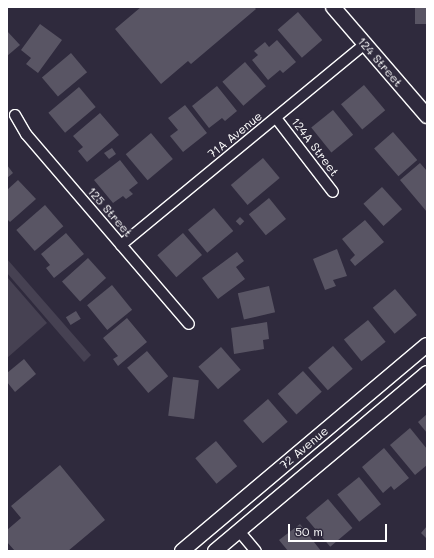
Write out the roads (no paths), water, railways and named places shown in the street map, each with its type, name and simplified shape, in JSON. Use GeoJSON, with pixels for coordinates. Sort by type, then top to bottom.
{"type":"FeatureCollection","features":[{"type":"Feature","properties":{"kind":"main road","name":"124 Street"},"geometry":{"type":"LineString","coordinates":[[334,7],[427,116]]}},
{"type":"Feature","properties":{"kind":"main road","name":"72 Avenue"},"geometry":{"type":"LineString","coordinates":[[182,551],[427,345]]}},
{"type":"Feature","properties":{"kind":"main road","name":"72 Avenue"},"geometry":{"type":"LineString","coordinates":[[215,551],[427,373]]}},
{"type":"Feature","properties":{"kind":"street","name":"71A Avenue"},"geometry":{"type":"LineString","coordinates":[[121,245],[365,44]]}},
{"type":"Feature","properties":{"kind":"street","name":"125 Street"},"geometry":{"type":"LineString","coordinates":[[15,115],[26,134],[189,324]]}},
{"type":"Feature","properties":{"kind":"street","name":"124A Street"},"geometry":{"type":"LineString","coordinates":[[276,118],[333,192]]}},
{"type":"Feature","properties":{"kind":"street"},"geometry":{"type":"LineString","coordinates":[[239,531],[256,551]]}}]}
